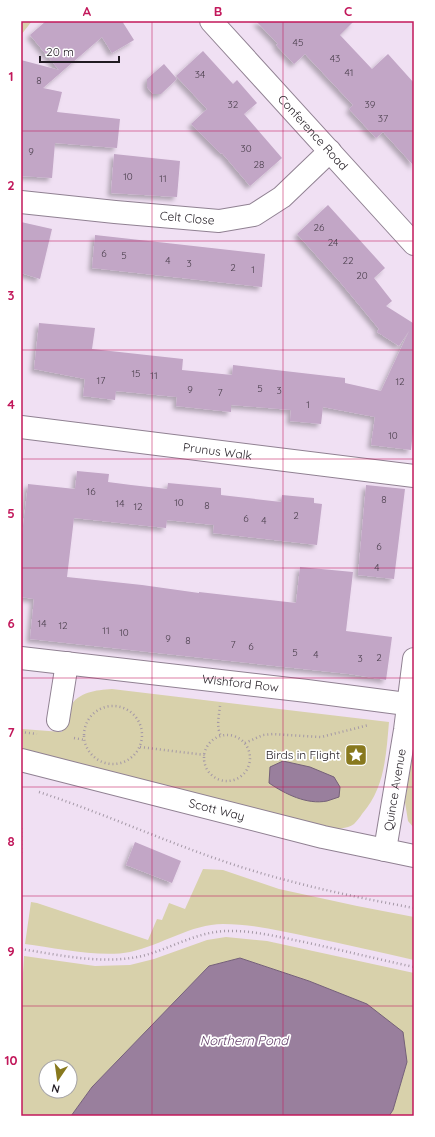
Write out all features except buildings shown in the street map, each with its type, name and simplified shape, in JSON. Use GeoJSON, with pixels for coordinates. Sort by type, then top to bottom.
{"type":"FeatureCollection","features":[{"type":"Feature","properties":{"kind":"street","name":"Conference Road"},"geometry":{"type":"LineString","coordinates":[[210,21],[414,244]]}},
{"type":"Feature","properties":{"kind":"street","name":"Celt Close"},"geometry":{"type":"LineString","coordinates":[[21,202],[219,221],[254,215],[282,197],[330,151]]}},
{"type":"Feature","properties":{"kind":"street","name":"Prunus Walk"},"geometry":{"type":"LineString","coordinates":[[21,427],[414,476]]}},
{"type":"Feature","properties":{"kind":"street","name":"Wishford Row"},"geometry":{"type":"LineString","coordinates":[[21,658],[411,705]]}},
{"type":"Feature","properties":{"kind":"street","name":"Quince Avenue"},"geometry":{"type":"LineString","coordinates":[[385,850],[405,730],[411,705],[414,659]]}},
{"type":"Feature","properties":{"kind":"street"},"geometry":{"type":"LineString","coordinates":[[58,720],[67,663]]}},
{"type":"Feature","properties":{"kind":"street","name":"Scott Way"},"geometry":{"type":"LineString","coordinates":[[21,760],[323,837],[414,856]]}},
{"type":"Feature","properties":{"kind":"path"},"geometry":{"type":"LineString","coordinates":[[221,736],[218,731],[218,726],[223,682]]}},
{"type":"Feature","properties":{"kind":"path"},"geometry":{"type":"LineString","coordinates":[[109,706],[119,706],[128,709],[135,715],[140,723],[142,732],[140,747],[132,757],[124,762],[115,764],[97,759],[90,752],[85,742],[84,733],[86,723],[92,715],[100,709],[109,706]]}},
{"type":"Feature","properties":{"kind":"path"},"geometry":{"type":"LineString","coordinates":[[245,743],[263,735],[273,734],[321,737],[370,725],[405,730]]}},
{"type":"Feature","properties":{"kind":"path"},"geometry":{"type":"LineString","coordinates":[[221,736],[232,736],[239,738],[249,749],[250,757],[246,771],[234,780],[219,779],[212,775],[205,762],[207,748],[211,742],[221,736]]}},
{"type":"Feature","properties":{"kind":"path"},"geometry":{"type":"LineString","coordinates":[[140,747],[205,755]]}},
{"type":"Feature","properties":{"kind":"path"},"geometry":{"type":"LineString","coordinates":[[34,791],[62,799],[149,834],[269,876],[359,898],[414,908]]}},
{"type":"Feature","properties":{"kind":"path"},"geometry":{"type":"LineString","coordinates":[[21,828],[21,855]]}},
{"type":"Feature","properties":{"kind":"path"},"geometry":{"type":"LineString","coordinates":[[21,949],[95,959],[125,959],[143,956],[208,933],[226,931],[252,933],[281,938],[414,967]]}},
{"type":"Feature","properties":{"kind":"shaded area"},"geometry":{"type":"Polygon","coordinates":[[[21,21],[32,21],[21,35],[21,21]]]}},
{"type":"Feature","properties":{"kind":"shaded area"},"geometry":{"type":"Polygon","coordinates":[[[112,689],[389,722],[383,771],[376,793],[370,804],[354,824],[345,828],[327,829],[126,775],[23,751],[22,729],[62,732],[65,719],[73,702],[83,695],[94,691],[112,689]]]}},
{"type":"Feature","properties":{"kind":"shaded area"},"geometry":{"type":"Polygon","coordinates":[[[414,737],[414,828],[408,821],[405,802],[414,737]]]}},
{"type":"Feature","properties":{"kind":"shaded area"},"geometry":{"type":"Polygon","coordinates":[[[203,869],[223,870],[279,889],[414,917],[414,960],[278,930],[234,924],[199,927],[142,949],[118,954],[78,952],[25,944],[31,902],[148,940],[157,919],[162,920],[169,903],[185,909],[203,869]]]}},
{"type":"Feature","properties":{"kind":"shaded area"},"geometry":{"type":"Polygon","coordinates":[[[226,937],[267,941],[414,973],[414,1116],[389,1116],[393,1110],[407,1062],[367,1004],[309,981],[240,958],[209,966],[92,1087],[71,1116],[21,1116],[21,1006],[24,956],[95,966],[130,965],[154,959],[207,940],[226,937]]]}},
{"type":"Feature","properties":{"kind":"water"},"geometry":{"type":"Polygon","coordinates":[[[283,761],[310,767],[334,777],[340,787],[339,797],[319,802],[304,800],[289,795],[275,787],[269,783],[270,767],[283,761]]]}},
{"type":"Feature","properties":{"kind":"water","name":"Northern Pond"},"geometry":{"type":"Polygon","coordinates":[[[240,958],[309,981],[367,1004],[403,1032],[407,1062],[393,1110],[389,1116],[71,1116],[92,1087],[209,966],[240,958]]]}},
{"type":"Feature","properties":{"kind":"place","name":"Birds in Flight"},"geometry":{"type":"Point","coordinates":[356,755]}}]}
